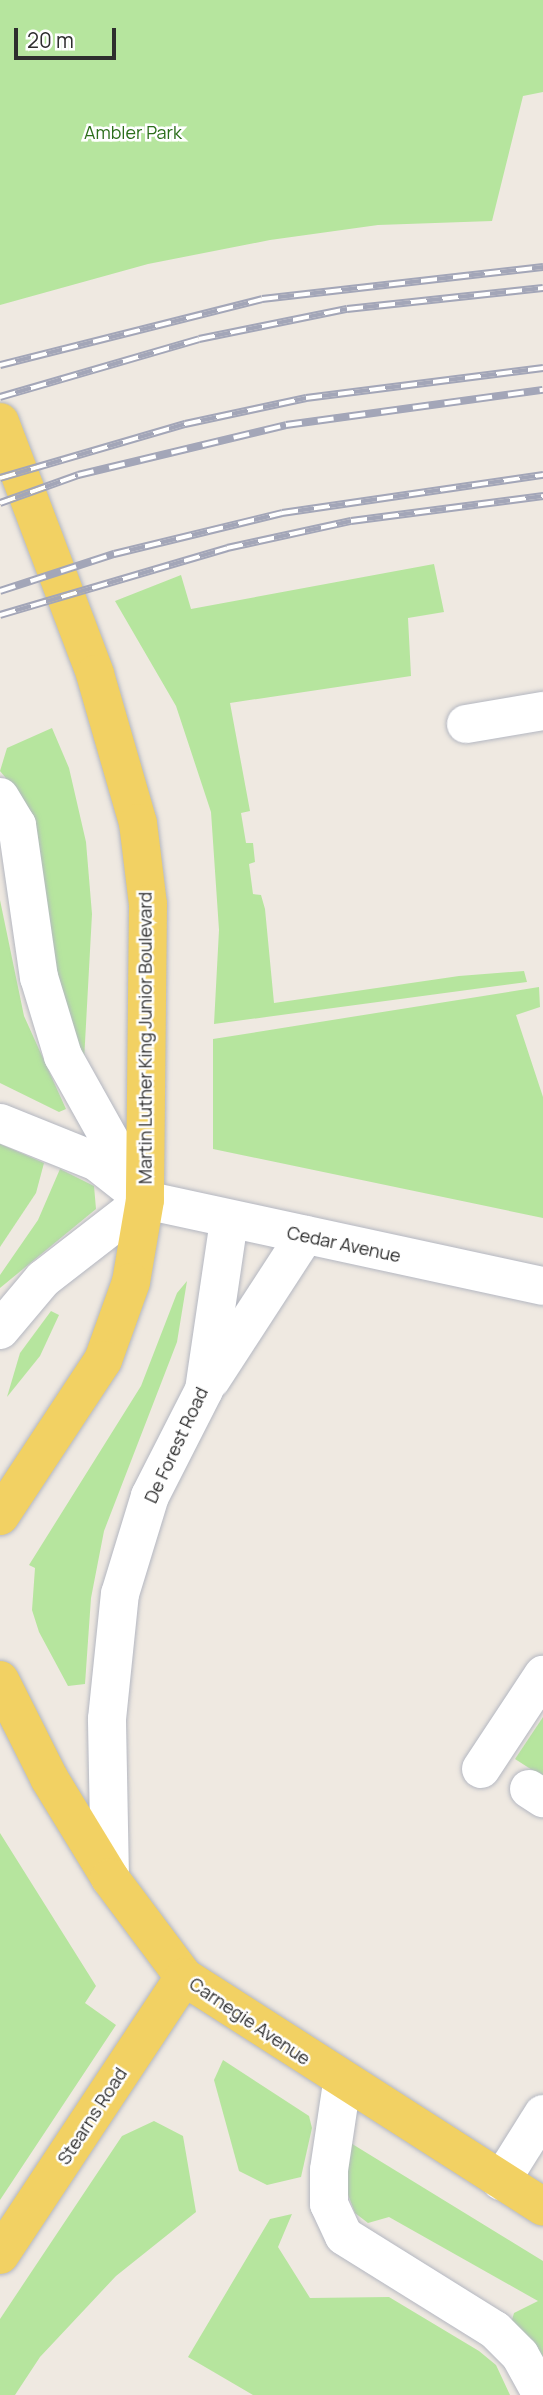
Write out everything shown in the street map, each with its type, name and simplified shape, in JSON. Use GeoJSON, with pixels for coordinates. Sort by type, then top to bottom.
{"type":"FeatureCollection","features":[{"type":"Feature","properties":{"kind":"main road","name":"Martin Luther King Junior Boulevard"},"geometry":{"type":"LineString","coordinates":[[0,422],[94,674],[138,823],[148,904],[145,1200],[131,1282],[103,1360],[0,1516]]}},
{"type":"Feature","properties":{"kind":"main road","name":"Carnegie Avenue"},"geometry":{"type":"LineString","coordinates":[[0,1680],[48,1778],[110,1878],[184,1977],[342,2083],[543,2207]]}},
{"type":"Feature","properties":{"kind":"main road","name":"Stearns Road"},"geometry":{"type":"LineString","coordinates":[[0,2255],[184,1977]]}},
{"type":"Feature","properties":{"kind":"street"},"geometry":{"type":"LineString","coordinates":[[466,724],[543,711]]}},
{"type":"Feature","properties":{"kind":"street"},"geometry":{"type":"LineString","coordinates":[[0,797],[17,825],[39,977],[63,1056],[145,1200],[43,1279],[0,1330]]}},
{"type":"Feature","properties":{"kind":"street","name":"Cedar Avenue"},"geometry":{"type":"LineString","coordinates":[[0,1123],[97,1162],[145,1200],[543,1286]]}},
{"type":"Feature","properties":{"kind":"street","name":"De Forest Road"},"geometry":{"type":"LineString","coordinates":[[110,1878],[107,1719],[120,1594],[150,1496],[204,1390],[229,1220]]}},
{"type":"Feature","properties":{"kind":"street"},"geometry":{"type":"LineString","coordinates":[[204,1390],[305,1235]]}},
{"type":"Feature","properties":{"kind":"street"},"geometry":{"type":"LineString","coordinates":[[481,1769],[543,1675]]}},
{"type":"Feature","properties":{"kind":"street"},"geometry":{"type":"LineString","coordinates":[[342,2083],[328,2170],[329,2204],[344,2236],[495,2330],[520,2355],[542,2395]]}},
{"type":"Feature","properties":{"kind":"street"},"geometry":{"type":"LineString","coordinates":[[501,2181],[543,2114]]}},
{"type":"Feature","properties":{"kind":"green space","name":"Ambler Park"},"geometry":{"type":"Polygon","coordinates":[[[0,0],[543,0],[543,92],[523,96],[492,221],[378,225],[270,240],[148,264],[0,305],[0,0]]]}},
{"type":"Feature","properties":{"kind":"green space"},"geometry":{"type":"Polygon","coordinates":[[[434,564],[444,612],[408,618],[411,676],[230,703],[250,811],[241,813],[246,843],[253,843],[255,862],[249,864],[253,894],[261,895],[265,909],[274,1003],[459,976],[524,971],[527,982],[214,1024],[219,930],[211,812],[176,706],[115,601],[181,575],[191,609],[434,564]]]}},
{"type":"Feature","properties":{"kind":"green space"},"geometry":{"type":"Polygon","coordinates":[[[52,728],[69,768],[86,842],[92,914],[84,1061],[62,1012],[20,795],[0,771],[7,748],[52,728]]]}},
{"type":"Feature","properties":{"kind":"green space"},"geometry":{"type":"Polygon","coordinates":[[[0,900],[24,1016],[66,1109],[59,1112],[0,1083],[0,900]]]}},
{"type":"Feature","properties":{"kind":"green space"},"geometry":{"type":"Polygon","coordinates":[[[539,987],[540,1007],[516,1015],[543,1097],[543,1218],[213,1149],[213,1039],[539,987]]]}},
{"type":"Feature","properties":{"kind":"green space"},"geometry":{"type":"Polygon","coordinates":[[[0,1144],[44,1163],[36,1193],[0,1247],[0,1144]]]}},
{"type":"Feature","properties":{"kind":"green space"},"geometry":{"type":"Polygon","coordinates":[[[60,1169],[94,1186],[96,1209],[0,1288],[0,1275],[38,1220],[60,1169]]]}},
{"type":"Feature","properties":{"kind":"green space"},"geometry":{"type":"Polygon","coordinates":[[[187,1281],[177,1342],[104,1531],[91,1598],[85,1684],[68,1686],[39,1632],[32,1610],[35,1568],[29,1565],[141,1386],[177,1293],[187,1281]]]}},
{"type":"Feature","properties":{"kind":"green space"},"geometry":{"type":"Polygon","coordinates":[[[51,1311],[59,1315],[40,1356],[7,1397],[20,1353],[51,1311]]]}},
{"type":"Feature","properties":{"kind":"green space"},"geometry":{"type":"Polygon","coordinates":[[[543,1717],[543,1777],[515,1759],[543,1717]]]}},
{"type":"Feature","properties":{"kind":"green space"},"geometry":{"type":"Polygon","coordinates":[[[0,1833],[96,1986],[85,2003],[116,2025],[0,2200],[0,1833]]]}},
{"type":"Feature","properties":{"kind":"green space"},"geometry":{"type":"Polygon","coordinates":[[[223,2060],[309,2116],[312,2128],[301,2177],[267,2185],[239,2171],[214,2080],[223,2060]]]}},
{"type":"Feature","properties":{"kind":"green space"},"geometry":{"type":"Polygon","coordinates":[[[154,2121],[183,2136],[196,2212],[116,2276],[40,2357],[15,2395],[0,2395],[0,2319],[122,2136],[154,2121]]]}},
{"type":"Feature","properties":{"kind":"green space"},"geometry":{"type":"Polygon","coordinates":[[[349,2142],[543,2261],[543,2365],[511,2323],[514,2313],[538,2301],[389,2217],[368,2223],[355,2213],[344,2184],[349,2142]]]}},
{"type":"Feature","properties":{"kind":"green space"},"geometry":{"type":"Polygon","coordinates":[[[292,2214],[278,2247],[310,2298],[389,2297],[479,2351],[496,2365],[510,2395],[253,2395],[188,2357],[270,2219],[292,2214]]]}},
{"type":"Feature","properties":{"kind":"railway"},"geometry":{"type":"LineString","coordinates":[[0,365],[262,299],[543,267]]}},
{"type":"Feature","properties":{"kind":"railway"},"geometry":{"type":"LineString","coordinates":[[0,397],[199,339],[347,309],[543,288]]}},
{"type":"Feature","properties":{"kind":"railway"},"geometry":{"type":"LineString","coordinates":[[0,478],[185,424],[306,398],[543,368]]}},
{"type":"Feature","properties":{"kind":"railway"},"geometry":{"type":"LineString","coordinates":[[0,503],[78,475],[286,425],[543,390]]}},
{"type":"Feature","properties":{"kind":"railway"},"geometry":{"type":"LineString","coordinates":[[0,591],[114,554],[282,513],[543,475]]}},
{"type":"Feature","properties":{"kind":"railway"},"geometry":{"type":"LineString","coordinates":[[0,615],[227,548],[351,521],[543,496]]}}]}
